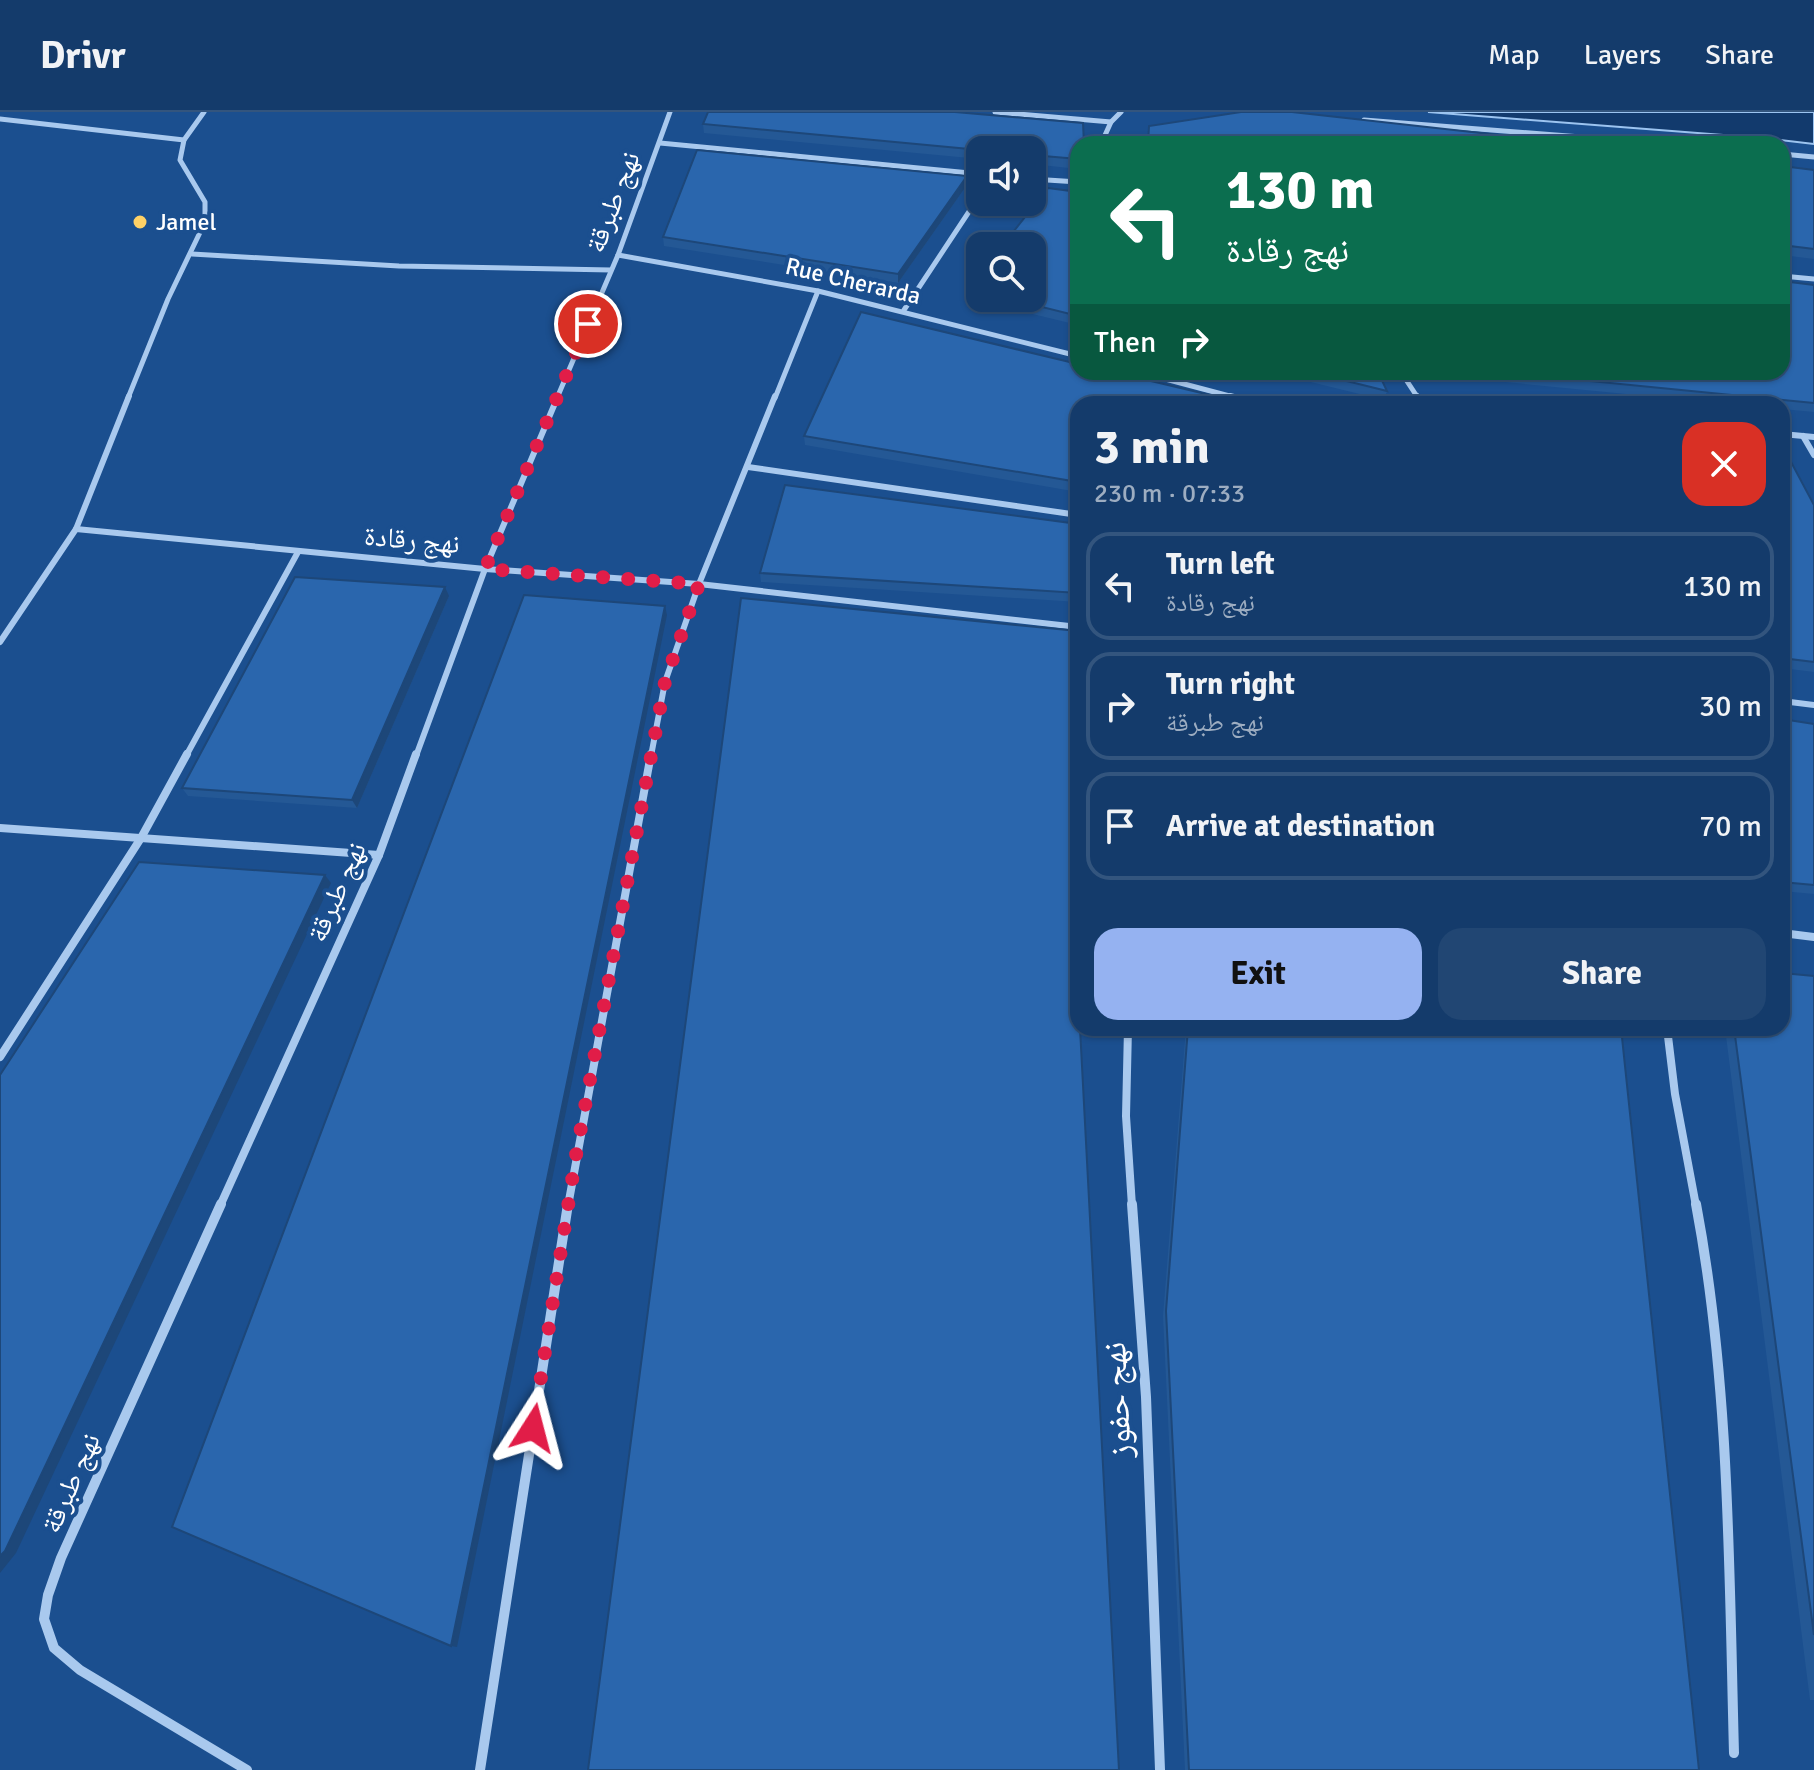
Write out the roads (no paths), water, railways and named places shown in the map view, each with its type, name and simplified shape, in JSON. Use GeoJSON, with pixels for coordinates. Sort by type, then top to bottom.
{"type":"FeatureCollection","features":[{"type":"Feature","properties":{"kind":"street"},"geometry":{"type":"LineString","coordinates":[[0,642],[76,529],[168,299],[205,222],[205,202],[180,160],[184,140],[204,112]]}},
{"type":"Feature","properties":{"kind":"street","name":"نهج طبرقة"},"geometry":{"type":"LineString","coordinates":[[247,1770],[80,1670],[54,1648],[44,1619],[48,1595],[61,1558],[379,855],[485,569],[618,255],[670,112]]}},
{"type":"Feature","properties":{"kind":"street"},"geometry":{"type":"LineString","coordinates":[[995,112],[1111,122]]}},
{"type":"Feature","properties":{"kind":"street"},"geometry":{"type":"LineString","coordinates":[[1105,136],[1111,122],[1121,112]]}},
{"type":"Feature","properties":{"kind":"street"},"geometry":{"type":"LineString","coordinates":[[0,119],[184,140]]}},
{"type":"Feature","properties":{"kind":"street"},"geometry":{"type":"LineString","coordinates":[[1354,120],[1565,136]]}},
{"type":"Feature","properties":{"kind":"street"},"geometry":{"type":"LineString","coordinates":[[660,143],[966,173]]}},
{"type":"Feature","properties":{"kind":"street"},"geometry":{"type":"LineString","coordinates":[[1790,155],[1814,157]]}},
{"type":"Feature","properties":{"kind":"street"},"geometry":{"type":"LineString","coordinates":[[1046,180],[1070,181]]}},
{"type":"Feature","properties":{"kind":"street"},"geometry":{"type":"LineString","coordinates":[[904,310],[966,216]]}},
{"type":"Feature","properties":{"kind":"street"},"geometry":{"type":"LineString","coordinates":[[192,254],[399,266],[611,270]]}},
{"type":"Feature","properties":{"kind":"street","name":"Rue Cherarda"},"geometry":{"type":"LineString","coordinates":[[618,255],[818,291],[1070,354]]}},
{"type":"Feature","properties":{"kind":"street"},"geometry":{"type":"LineString","coordinates":[[1790,277],[1814,279]]}},
{"type":"Feature","properties":{"kind":"street"},"geometry":{"type":"LineString","coordinates":[[480,1770],[577,1149],[665,682],[699,584],[818,291]]}},
{"type":"Feature","properties":{"kind":"street"},"geometry":{"type":"LineString","coordinates":[[1169,380],[1230,396]]}},
{"type":"Feature","properties":{"kind":"street"},"geometry":{"type":"LineString","coordinates":[[1790,435],[1814,437]]}},
{"type":"Feature","properties":{"kind":"street"},"geometry":{"type":"LineString","coordinates":[[1803,436],[1814,455]]}},
{"type":"Feature","properties":{"kind":"street"},"geometry":{"type":"LineString","coordinates":[[748,467],[1070,514]]}},
{"type":"Feature","properties":{"kind":"street","name":"نهج رقادة"},"geometry":{"type":"LineString","coordinates":[[76,529],[485,569],[699,584],[1070,626]]}},
{"type":"Feature","properties":{"kind":"street"},"geometry":{"type":"LineString","coordinates":[[0,1057],[141,838],[298,552]]}},
{"type":"Feature","properties":{"kind":"street"},"geometry":{"type":"LineString","coordinates":[[1790,702],[1814,705]]}},
{"type":"Feature","properties":{"kind":"street"},"geometry":{"type":"LineString","coordinates":[[0,828],[379,855]]}},
{"type":"Feature","properties":{"kind":"street"},"geometry":{"type":"LineString","coordinates":[[1790,934],[1814,937]]}},
{"type":"Feature","properties":{"kind":"street","name":"نهج حفوز"},"geometry":{"type":"LineString","coordinates":[[1128,1036],[1126,1116],[1146,1397],[1160,1770]]}},
{"type":"Feature","properties":{"kind":"street"},"geometry":{"type":"LineString","coordinates":[[1668,1036],[1670,1065],[1709,1280],[1722,1402],[1734,1753]]}},
{"type":"Feature","properties":{"kind":"water"},"geometry":{"type":"Polygon","coordinates":[[[1428,112],[1814,112],[1814,144],[1790,141],[1790,136],[1736,136],[1428,112]]]}},
{"type":"Feature","properties":{"kind":"place","name":"Jamel"},"geometry":{"type":"Point","coordinates":[140,222]}}]}
